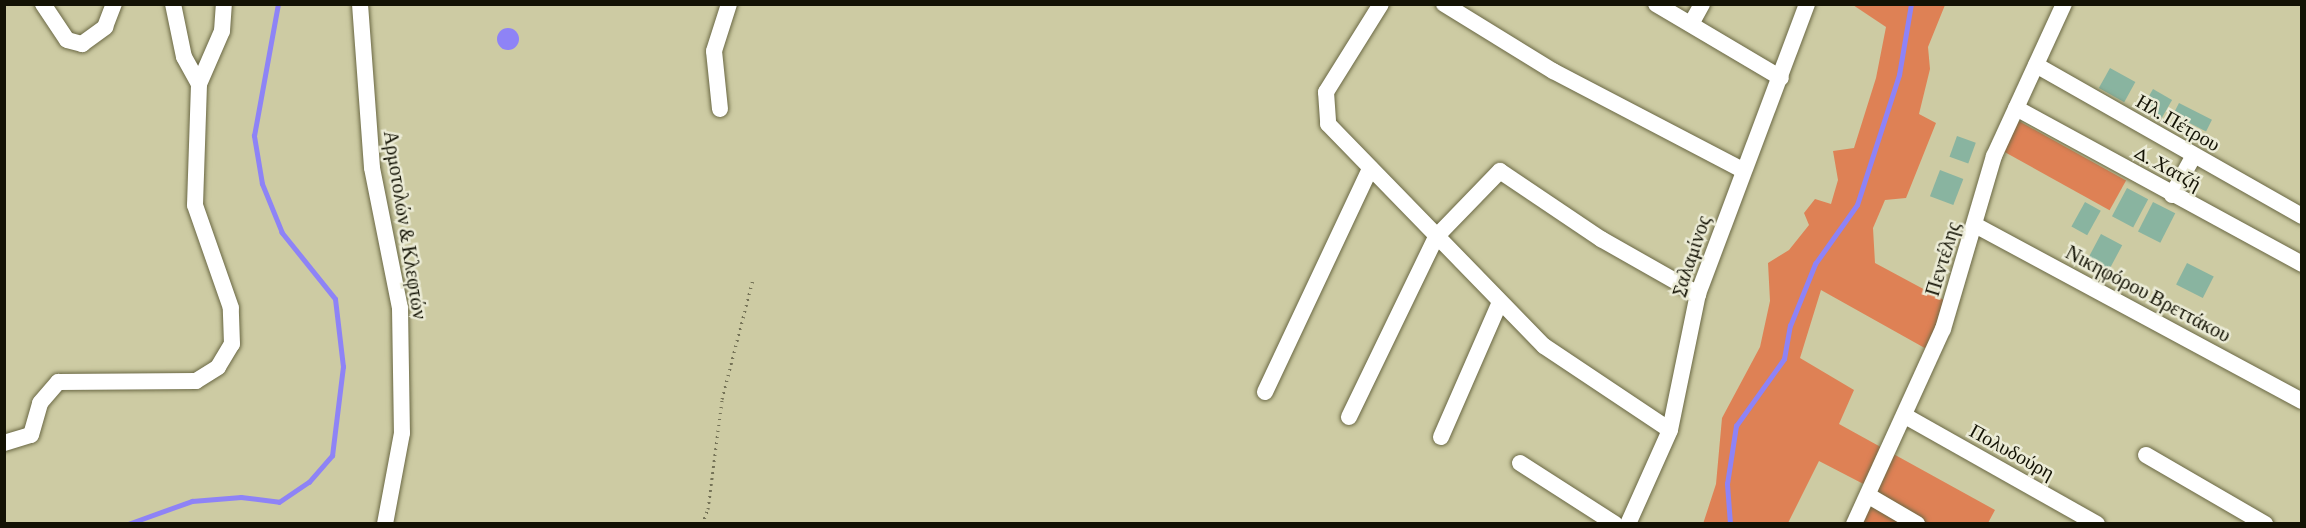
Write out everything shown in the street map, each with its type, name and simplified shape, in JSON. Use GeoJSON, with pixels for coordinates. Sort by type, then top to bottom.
{"type":"FeatureCollection","features":[{"type":"Feature","properties":{"kind":"street"},"geometry":{"type":"LineString","coordinates":[[43,4],[67,40],[82,44],[105,27],[114,4]]}},
{"type":"Feature","properties":{"kind":"street"},"geometry":{"type":"LineString","coordinates":[[173,4],[184,57],[199,84]]}},
{"type":"Feature","properties":{"kind":"street"},"geometry":{"type":"LineString","coordinates":[[4,443],[31,435],[40,402],[58,382],[196,381],[223,362],[232,344],[231,308],[195,206],[199,84],[222,31],[224,4]]}},
{"type":"Feature","properties":{"kind":"street","name":"Αρμοτολών & Κλεφτών"},"geometry":{"type":"LineString","coordinates":[[360,4],[372,168],[400,308],[402,433],[385,524]]}},
{"type":"Feature","properties":{"kind":"street"},"geometry":{"type":"LineString","coordinates":[[720,109],[714,51],[729,4]]}},
{"type":"Feature","properties":{"kind":"street"},"geometry":{"type":"LineString","coordinates":[[1381,4],[1340,63],[1323,108],[1328,123],[1369,171],[1499,304],[1544,346],[1670,430]]}},
{"type":"Feature","properties":{"kind":"street"},"geometry":{"type":"LineString","coordinates":[[1444,4],[1553,71],[1742,170]]}},
{"type":"Feature","properties":{"kind":"street"},"geometry":{"type":"LineString","coordinates":[[1656,4],[1781,78]]}},
{"type":"Feature","properties":{"kind":"street"},"geometry":{"type":"LineString","coordinates":[[1691,24],[1702,4]]}},
{"type":"Feature","properties":{"kind":"street","name":"Σαλαμίνος"},"geometry":{"type":"LineString","coordinates":[[1628,524],[1670,430],[1698,294],[1742,170],[1781,78],[1807,4]]}},
{"type":"Feature","properties":{"kind":"street","name":"Πεντέλης"},"geometry":{"type":"LineString","coordinates":[[1854,524],[1907,417],[1943,329],[1994,156],[2064,4]]}},
{"type":"Feature","properties":{"kind":"street","name":"Ηλ. Πέτρου"},"geometry":{"type":"LineString","coordinates":[[2036,65],[2193,157],[2301,216]]}},
{"type":"Feature","properties":{"kind":"street","name":"Δ. Χατζή"},"geometry":{"type":"LineString","coordinates":[[2016,108],[2301,264]]}},
{"type":"Feature","properties":{"kind":"street"},"geometry":{"type":"LineString","coordinates":[[2172,195],[2193,157]]}},
{"type":"Feature","properties":{"kind":"street"},"geometry":{"type":"LineString","coordinates":[[1265,392],[1369,171]]}},
{"type":"Feature","properties":{"kind":"street"},"geometry":{"type":"LineString","coordinates":[[1349,417],[1436,237],[1500,171],[1601,239],[1698,294]]}},
{"type":"Feature","properties":{"kind":"street","name":"Νικηφόρου Βρεττάκου"},"geometry":{"type":"LineString","coordinates":[[1975,225],[2301,401]]}},
{"type":"Feature","properties":{"kind":"street"},"geometry":{"type":"LineString","coordinates":[[1441,437],[1499,304]]}},
{"type":"Feature","properties":{"kind":"street","name":"Πολυδούρη"},"geometry":{"type":"LineString","coordinates":[[1907,417],[2097,524]]}},
{"type":"Feature","properties":{"kind":"street"},"geometry":{"type":"LineString","coordinates":[[2146,455],[2265,524]]}},
{"type":"Feature","properties":{"kind":"street"},"geometry":{"type":"LineString","coordinates":[[1520,463],[1616,524]]}},
{"type":"Feature","properties":{"kind":"street"},"geometry":{"type":"LineString","coordinates":[[1869,496],[1917,524]]}},
{"type":"Feature","properties":{"kind":"path"},"geometry":{"type":"LineString","coordinates":[[702,524],[708,509],[722,399],[753,279]]}},
{"type":"Feature","properties":{"kind":"shaded area"},"geometry":{"type":"Polygon","coordinates":[[[1853,5],[1945,5],[1928,47],[1930,69],[1919,114],[1936,123],[1906,198],[1885,200],[1873,228],[1875,263],[1955,306],[1939,356],[1821,290],[1800,358],[1854,390],[1839,424],[1995,510],[1988,523],[1862,523],[1877,491],[1819,461],[1788,523],[1703,524],[1716,484],[1722,418],[1760,347],[1770,301],[1768,263],[1789,250],[1809,225],[1804,213],[1815,199],[1831,204],[1838,180],[1833,151],[1854,148],[1876,78],[1886,27],[1853,5]]]}},
{"type":"Feature","properties":{"kind":"shaded area"},"geometry":{"type":"Polygon","coordinates":[[[508,28],[516,31],[519,39],[516,47],[508,50],[500,47],[497,39],[500,31],[508,28]]]}},
{"type":"Feature","properties":{"kind":"shaded area"},"geometry":{"type":"Polygon","coordinates":[[[2008,115],[2126,180],[2110,210],[1992,145],[2008,115]]]}},
{"type":"Feature","properties":{"kind":"building"},"geometry":{"type":"Polygon","coordinates":[[[2110,68],[2135,82],[2124,102],[2099,88],[2110,68]]]}},
{"type":"Feature","properties":{"kind":"building"},"geometry":{"type":"Polygon","coordinates":[[[2153,89],[2172,100],[2161,120],[2142,109],[2153,89]]]}},
{"type":"Feature","properties":{"kind":"building"},"geometry":{"type":"Polygon","coordinates":[[[2179,103],[2212,120],[2206,131],[2173,115],[2179,103]]]}},
{"type":"Feature","properties":{"kind":"building"},"geometry":{"type":"Polygon","coordinates":[[[1957,136],[1976,143],[1968,164],[1949,157],[1957,136]]]}},
{"type":"Feature","properties":{"kind":"building"},"geometry":{"type":"Polygon","coordinates":[[[1940,170],[1963,179],[1953,205],[1930,196],[1940,170]]]}},
{"type":"Feature","properties":{"kind":"building"},"geometry":{"type":"Polygon","coordinates":[[[2127,188],[2148,199],[2133,228],[2112,216],[2127,188]]]}},
{"type":"Feature","properties":{"kind":"building"},"geometry":{"type":"Polygon","coordinates":[[[2085,202],[2101,211],[2087,235],[2071,226],[2085,202]]]}},
{"type":"Feature","properties":{"kind":"building"},"geometry":{"type":"Polygon","coordinates":[[[2153,202],[2175,213],[2160,243],[2138,231],[2153,202]]]}},
{"type":"Feature","properties":{"kind":"building"},"geometry":{"type":"Polygon","coordinates":[[[2101,234],[2122,245],[2107,274],[2086,262],[2101,234]]]}},
{"type":"Feature","properties":{"kind":"building"},"geometry":{"type":"Polygon","coordinates":[[[2187,263],[2214,277],[2203,298],[2176,284],[2187,263]]]}},
{"type":"Feature","properties":{"kind":"waterway"},"geometry":{"type":"LineString","coordinates":[[128,524],[192,501],[241,497],[279,502],[309,482],[332,456],[343,367],[335,299],[282,233],[262,184],[254,136],[278,4]]}},
{"type":"Feature","properties":{"kind":"waterway"},"geometry":{"type":"LineString","coordinates":[[1730,524],[1727,484],[1736,426],[1784,359],[1790,326],[1815,264],[1857,205],[1899,75],[1911,4]]}},
{"type":"Feature","properties":{"kind":"waterway"},"geometry":{"type":"LineString","coordinates":[[8,524],[26,524]]}}]}
